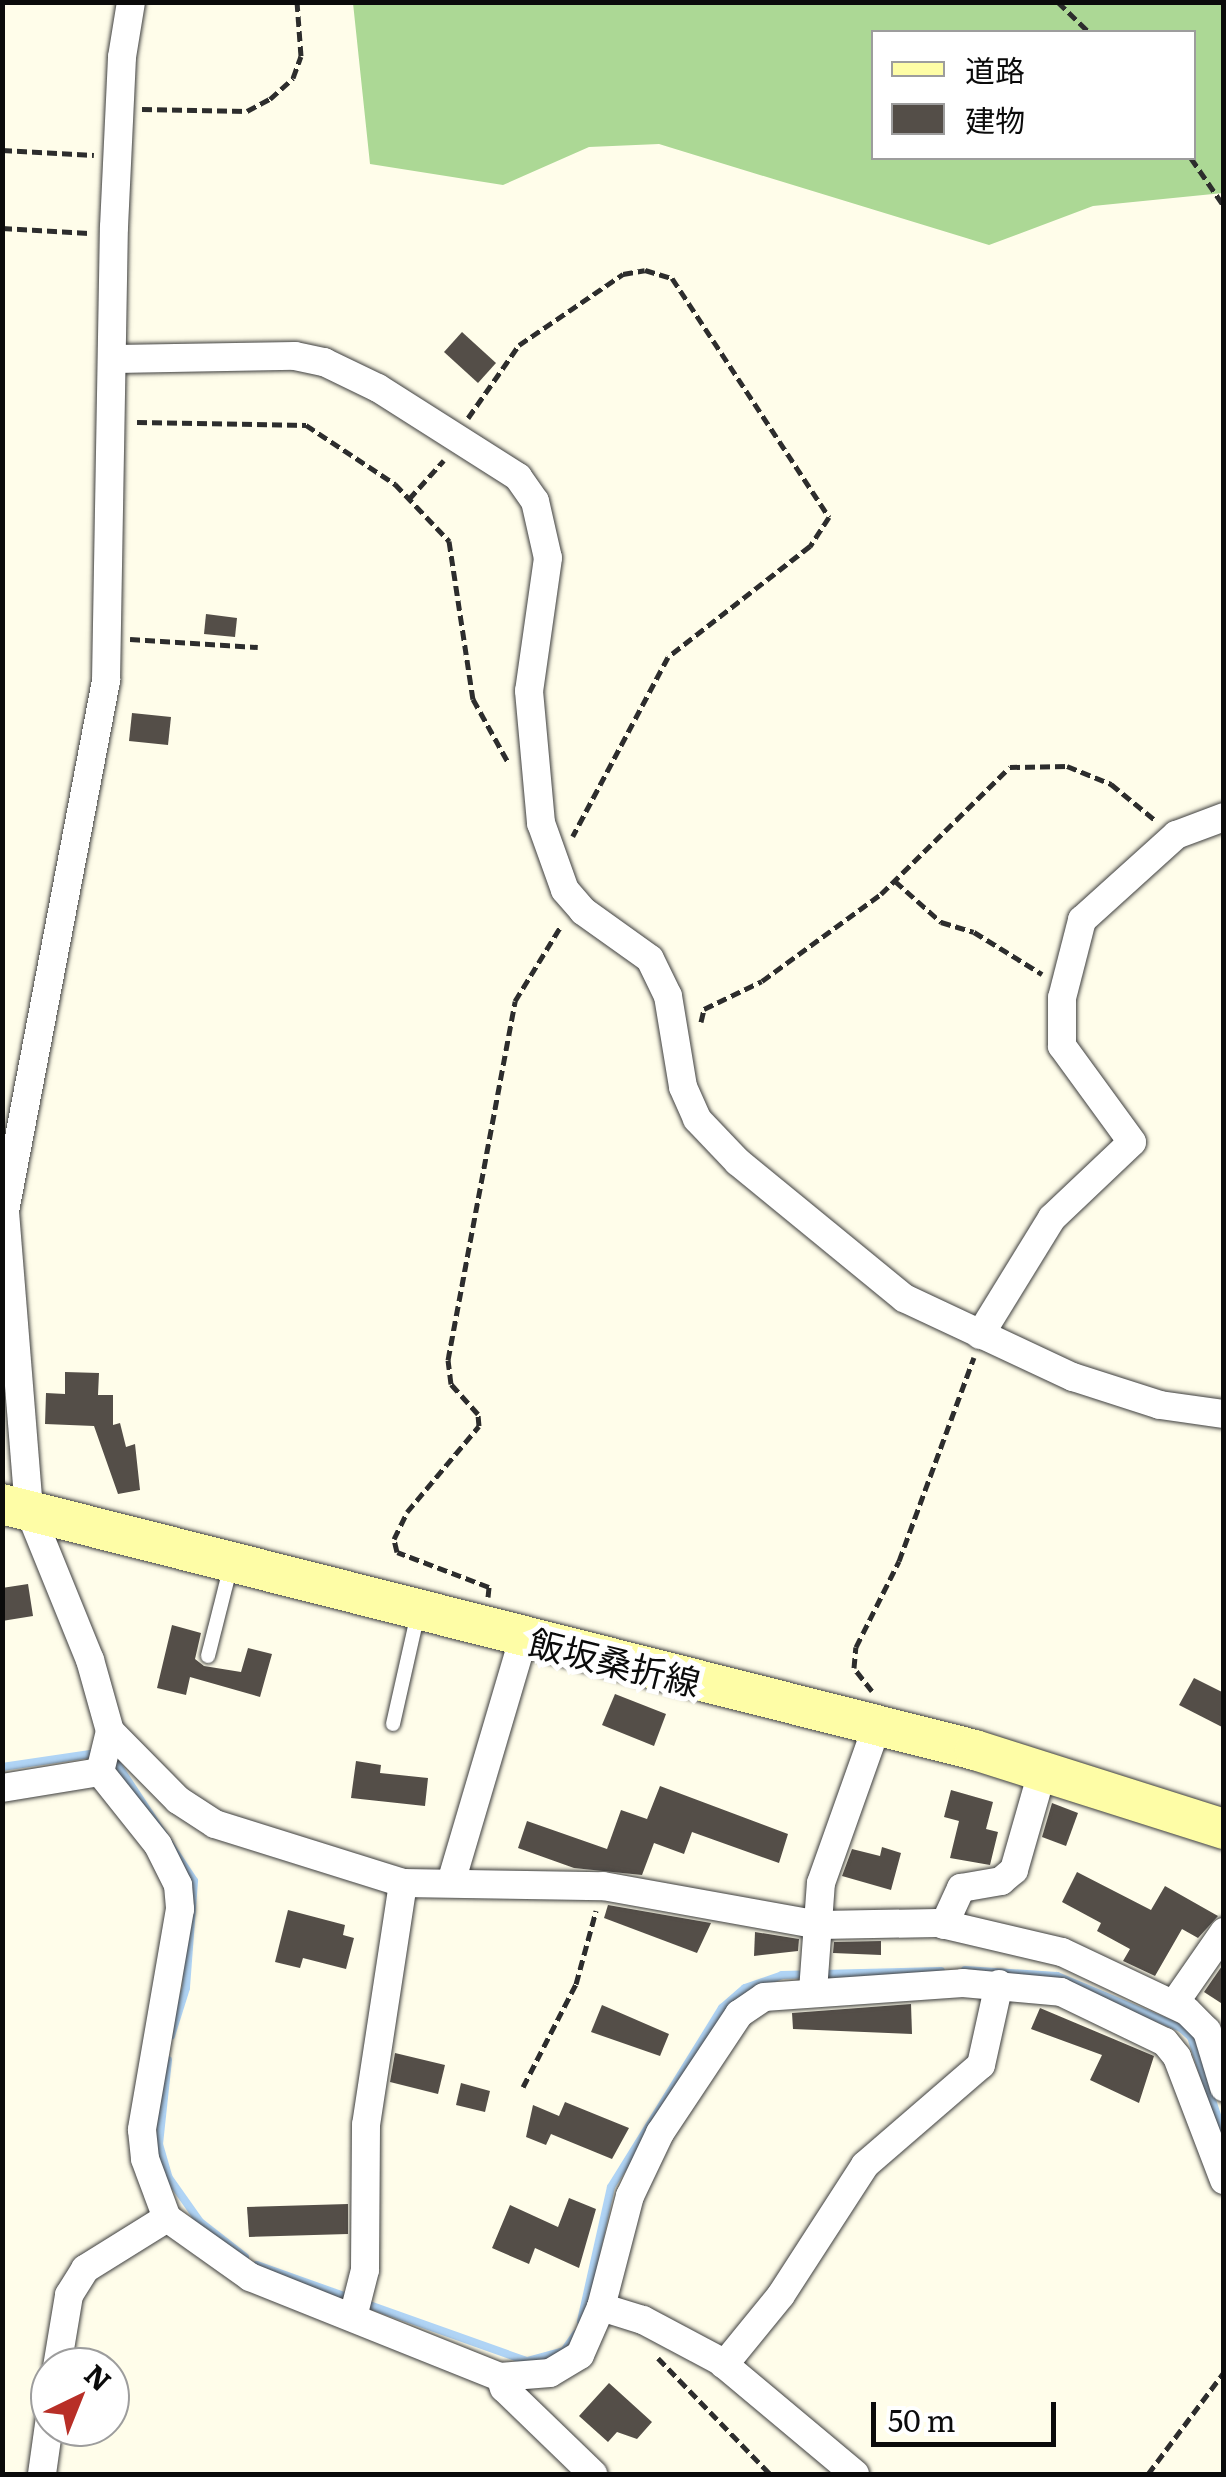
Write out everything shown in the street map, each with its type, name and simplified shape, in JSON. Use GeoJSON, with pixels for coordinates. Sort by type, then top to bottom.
{"type":"FeatureCollection","features":[{"type":"Feature","properties":{"kind":"main road","name":"飯坂桑折線"},"geometry":{"type":"LineString","coordinates":[[16,1507],[418,1613],[1043,1769],[1224,1828]]}},
{"type":"Feature","properties":{"kind":"street"},"geometry":{"type":"LineString","coordinates":[[131,2],[120,109],[114,234],[116,359],[107,637],[90,768],[5,1211],[16,1507],[90,1660],[106,1753],[178,1884],[180,1909],[142,2130],[145,2160],[168,2218],[235,2270],[357,2305],[500,2377],[566,2367],[613,2311],[630,2196],[706,2058],[749,2006],[764,1998],[814,1978],[999,1984],[1061,1992],[1208,2031],[1224,2087]]}},
{"type":"Feature","properties":{"kind":"street"},"geometry":{"type":"LineString","coordinates":[[116,359],[295,356],[324,362],[518,477],[545,529],[548,558],[529,690],[534,782],[551,858],[577,903],[650,959],[668,996],[689,1104],[713,1137],[860,1265],[904,1298],[980,1335],[1126,1394],[1224,1414]]}},
{"type":"Feature","properties":{"kind":"street"},"geometry":{"type":"LineString","coordinates":[[980,1335],[1052,1218],[1132,1142],[1062,1046],[1068,975],[1082,920],[1176,835],[1224,817]]}},
{"type":"Feature","properties":{"kind":"street"},"geometry":{"type":"LineString","coordinates":[[452,1879],[504,1634]]}},
{"type":"Feature","properties":{"kind":"street"},"geometry":{"type":"LineString","coordinates":[[814,1978],[821,1883],[877,1726]]}},
{"type":"Feature","properties":{"kind":"street"},"geometry":{"type":"LineString","coordinates":[[2,1788],[106,1753]]}},
{"type":"Feature","properties":{"kind":"street"},"geometry":{"type":"LineString","coordinates":[[106,1753],[215,1824],[404,1882],[452,1879],[603,1886],[820,1926],[944,1924],[1062,1952],[1177,2023]]}},
{"type":"Feature","properties":{"kind":"street"},"geometry":{"type":"LineString","coordinates":[[944,1924],[962,1888],[1002,1881],[1014,1870],[1043,1769]]}},
{"type":"Feature","properties":{"kind":"street"},"geometry":{"type":"LineString","coordinates":[[357,2305],[366,2124],[404,1882]]}},
{"type":"Feature","properties":{"kind":"street"},"geometry":{"type":"LineString","coordinates":[[1224,1932],[1177,2023],[1177,2057],[1224,2180]]}},
{"type":"Feature","properties":{"kind":"street"},"geometry":{"type":"LineString","coordinates":[[724,2365],[781,2295],[866,2165],[981,2065],[999,1984]]}},
{"type":"Feature","properties":{"kind":"street"},"geometry":{"type":"LineString","coordinates":[[60,2347],[68,2294],[86,2269],[168,2218]]}},
{"type":"Feature","properties":{"kind":"street"},"geometry":{"type":"LineString","coordinates":[[613,2311],[724,2365],[855,2474]]}},
{"type":"Feature","properties":{"kind":"street"},"geometry":{"type":"LineString","coordinates":[[500,2377],[504,2388],[593,2474]]}},
{"type":"Feature","properties":{"kind":"street"},"geometry":{"type":"LineString","coordinates":[[42,2474],[46,2447]]}},
{"type":"Feature","properties":{"kind":"lane"},"geometry":{"type":"LineString","coordinates":[[208,1656],[232,1564]]}},
{"type":"Feature","properties":{"kind":"lane"},"geometry":{"type":"LineString","coordinates":[[393,1724],[418,1613]]}},
{"type":"Feature","properties":{"kind":"path"},"geometry":{"type":"LineString","coordinates":[[120,109],[247,110],[270,99],[294,78],[301,56],[298,2]]}},
{"type":"Feature","properties":{"kind":"path"},"geometry":{"type":"LineString","coordinates":[[1058,2],[1087,30]]}},
{"type":"Feature","properties":{"kind":"path"},"geometry":{"type":"LineString","coordinates":[[2,150],[118,156]]}},
{"type":"Feature","properties":{"kind":"path"},"geometry":{"type":"LineString","coordinates":[[1192,160],[1224,206]]}},
{"type":"Feature","properties":{"kind":"path"},"geometry":{"type":"LineString","coordinates":[[2,228],[114,234]]}},
{"type":"Feature","properties":{"kind":"path"},"geometry":{"type":"LineString","coordinates":[[409,499],[458,439],[519,345],[623,274],[645,270],[672,278],[829,517],[810,546],[668,657],[572,837],[551,858]]}},
{"type":"Feature","properties":{"kind":"path"},"geometry":{"type":"LineString","coordinates":[[114,422],[306,425],[409,499],[449,541],[473,699],[507,762],[521,779],[534,782]]}},
{"type":"Feature","properties":{"kind":"path"},"geometry":{"type":"LineString","coordinates":[[107,637],[258,647]]}},
{"type":"Feature","properties":{"kind":"path"},"geometry":{"type":"LineString","coordinates":[[703,1035],[704,1009],[762,981],[894,881],[1010,767],[1022,763],[1067,766],[1112,784],[1176,835]]}},
{"type":"Feature","properties":{"kind":"path"},"geometry":{"type":"LineString","coordinates":[[894,881],[941,922],[974,932],[1048,977],[1068,975]]}},
{"type":"Feature","properties":{"kind":"path"},"geometry":{"type":"LineString","coordinates":[[504,1634],[489,1587],[397,1552],[394,1539],[407,1512],[479,1426],[478,1414],[451,1384],[448,1360],[499,1064],[516,1000],[577,903]]}},
{"type":"Feature","properties":{"kind":"path"},"geometry":{"type":"LineString","coordinates":[[877,1726],[876,1695],[854,1668],[856,1647],[899,1561],[980,1335]]}},
{"type":"Feature","properties":{"kind":"path"},"geometry":{"type":"LineString","coordinates":[[523,2087],[576,1984],[603,1886]]}},
{"type":"Feature","properties":{"kind":"path"},"geometry":{"type":"LineString","coordinates":[[613,2311],[770,2474]]}},
{"type":"Feature","properties":{"kind":"path"},"geometry":{"type":"LineString","coordinates":[[1148,2474],[1224,2372]]}},
{"type":"Feature","properties":{"kind":"green space"},"geometry":{"type":"Polygon","coordinates":[[[353,3],[1223,3],[1223,193],[1093,206],[989,245],[659,144],[589,147],[503,185],[370,164],[353,3]]]}},
{"type":"Feature","properties":{"kind":"building"},"geometry":{"type":"Polygon","coordinates":[[[462,332],[496,363],[478,383],[444,352],[462,332]]]}},
{"type":"Feature","properties":{"kind":"building"},"geometry":{"type":"Polygon","coordinates":[[[206,614],[237,618],[235,637],[204,634],[206,614]]]}},
{"type":"Feature","properties":{"kind":"building"},"geometry":{"type":"Polygon","coordinates":[[[132,713],[171,717],[168,745],[129,741],[132,713]]]}},
{"type":"Feature","properties":{"kind":"building"},"geometry":{"type":"Polygon","coordinates":[[[65,1372],[99,1373],[98,1395],[113,1395],[113,1425],[120,1423],[126,1447],[135,1444],[140,1490],[118,1494],[94,1426],[45,1424],[46,1393],[65,1394],[65,1372]]]}},
{"type":"Feature","properties":{"kind":"building"},"geometry":{"type":"Polygon","coordinates":[[[28,1584],[33,1616],[2,1621],[2,1588],[28,1584]]]}},
{"type":"Feature","properties":{"kind":"building"},"geometry":{"type":"Polygon","coordinates":[[[172,1625],[201,1633],[195,1659],[204,1666],[241,1672],[248,1648],[272,1654],[260,1697],[190,1677],[186,1695],[157,1688],[172,1625]]]}},
{"type":"Feature","properties":{"kind":"building"},"geometry":{"type":"Polygon","coordinates":[[[1194,1678],[1224,1693],[1224,1728],[1179,1705],[1194,1678]]]}},
{"type":"Feature","properties":{"kind":"building"},"geometry":{"type":"Polygon","coordinates":[[[615,1694],[666,1714],[654,1746],[602,1725],[615,1694]]]}},
{"type":"Feature","properties":{"kind":"building"},"geometry":{"type":"Polygon","coordinates":[[[356,1761],[381,1765],[380,1773],[428,1778],[425,1806],[351,1798],[356,1761]]]}},
{"type":"Feature","properties":{"kind":"building"},"geometry":{"type":"Polygon","coordinates":[[[660,1786],[788,1834],[779,1863],[692,1832],[684,1854],[654,1843],[642,1875],[574,1868],[518,1848],[527,1821],[607,1849],[621,1810],[647,1819],[660,1786]]]}},
{"type":"Feature","properties":{"kind":"building"},"geometry":{"type":"Polygon","coordinates":[[[951,1790],[993,1802],[986,1829],[998,1832],[990,1865],[950,1858],[959,1821],[944,1817],[951,1790]]]}},
{"type":"Feature","properties":{"kind":"building"},"geometry":{"type":"Polygon","coordinates":[[[1052,1803],[1078,1813],[1066,1846],[1042,1837],[1052,1803]]]}},
{"type":"Feature","properties":{"kind":"building"},"geometry":{"type":"Polygon","coordinates":[[[882,1847],[901,1853],[891,1890],[842,1876],[852,1849],[880,1856],[882,1847]]]}},
{"type":"Feature","properties":{"kind":"building"},"geometry":{"type":"Polygon","coordinates":[[[1077,1872],[1151,1910],[1165,1886],[1218,1916],[1198,1938],[1182,1929],[1155,1976],[1123,1961],[1130,1949],[1097,1931],[1101,1923],[1062,1902],[1077,1872]]]}},
{"type":"Feature","properties":{"kind":"building"},"geometry":{"type":"Polygon","coordinates":[[[608,1905],[711,1923],[697,1953],[604,1918],[608,1905]]]}},
{"type":"Feature","properties":{"kind":"building"},"geometry":{"type":"Polygon","coordinates":[[[288,1910],[345,1925],[343,1935],[354,1938],[346,1969],[303,1958],[300,1968],[275,1962],[288,1910]]]}},
{"type":"Feature","properties":{"kind":"building"},"geometry":{"type":"Polygon","coordinates":[[[755,1932],[799,1939],[798,1951],[754,1956],[755,1932]]]}},
{"type":"Feature","properties":{"kind":"building"},"geometry":{"type":"Polygon","coordinates":[[[881,1941],[881,1955],[833,1953],[834,1942],[881,1941]]]}},
{"type":"Feature","properties":{"kind":"building"},"geometry":{"type":"Polygon","coordinates":[[[1224,1963],[1224,2005],[1204,1992],[1224,1963]]]}},
{"type":"Feature","properties":{"kind":"building"},"geometry":{"type":"Polygon","coordinates":[[[911,2004],[912,2034],[793,2029],[792,2013],[911,2004]]]}},
{"type":"Feature","properties":{"kind":"building"},"geometry":{"type":"Polygon","coordinates":[[[602,2005],[669,2034],[660,2056],[591,2032],[602,2005]]]}},
{"type":"Feature","properties":{"kind":"building"},"geometry":{"type":"Polygon","coordinates":[[[1040,2008],[1154,2056],[1139,2103],[1090,2080],[1102,2055],[1031,2029],[1040,2008]]]}},
{"type":"Feature","properties":{"kind":"building"},"geometry":{"type":"Polygon","coordinates":[[[395,2053],[445,2065],[438,2094],[390,2082],[395,2053]]]}},
{"type":"Feature","properties":{"kind":"building"},"geometry":{"type":"Polygon","coordinates":[[[461,2083],[490,2091],[485,2112],[456,2105],[461,2083]]]}},
{"type":"Feature","properties":{"kind":"building"},"geometry":{"type":"Polygon","coordinates":[[[565,2102],[629,2128],[612,2159],[551,2134],[546,2145],[526,2137],[533,2105],[559,2116],[565,2102]]]}},
{"type":"Feature","properties":{"kind":"building"},"geometry":{"type":"Polygon","coordinates":[[[569,2198],[596,2209],[579,2268],[535,2248],[529,2264],[492,2248],[510,2205],[558,2227],[569,2198]]]}},
{"type":"Feature","properties":{"kind":"building"},"geometry":{"type":"Polygon","coordinates":[[[348,2204],[348,2234],[249,2237],[247,2207],[348,2204]]]}},
{"type":"Feature","properties":{"kind":"building"},"geometry":{"type":"Polygon","coordinates":[[[609,2383],[652,2422],[637,2439],[617,2432],[608,2442],[579,2416],[609,2383]]]}},
{"type":"Feature","properties":{"kind":"waterway"},"geometry":{"type":"LineString","coordinates":[[2,1767],[97,1753]]}},
{"type":"Feature","properties":{"kind":"waterway"},"geometry":{"type":"LineString","coordinates":[[113,1758],[194,1881],[186,1988],[171,2036]]}},
{"type":"Feature","properties":{"kind":"waterway"},"geometry":{"type":"LineString","coordinates":[[965,1970],[1057,1976],[1181,2028],[1191,2037],[1224,2136]]}},
{"type":"Feature","properties":{"kind":"waterway"},"geometry":{"type":"LineString","coordinates":[[581,2321],[611,2187],[722,2008],[745,1988],[782,1975],[941,1971]]}},
{"type":"Feature","properties":{"kind":"waterway"},"geometry":{"type":"LineString","coordinates":[[168,2060],[159,2144],[169,2178],[200,2222],[245,2257]]}},
{"type":"Feature","properties":{"kind":"waterway"},"geometry":{"type":"LineString","coordinates":[[257,2265],[527,2361],[564,2351],[576,2334]]}}]}
